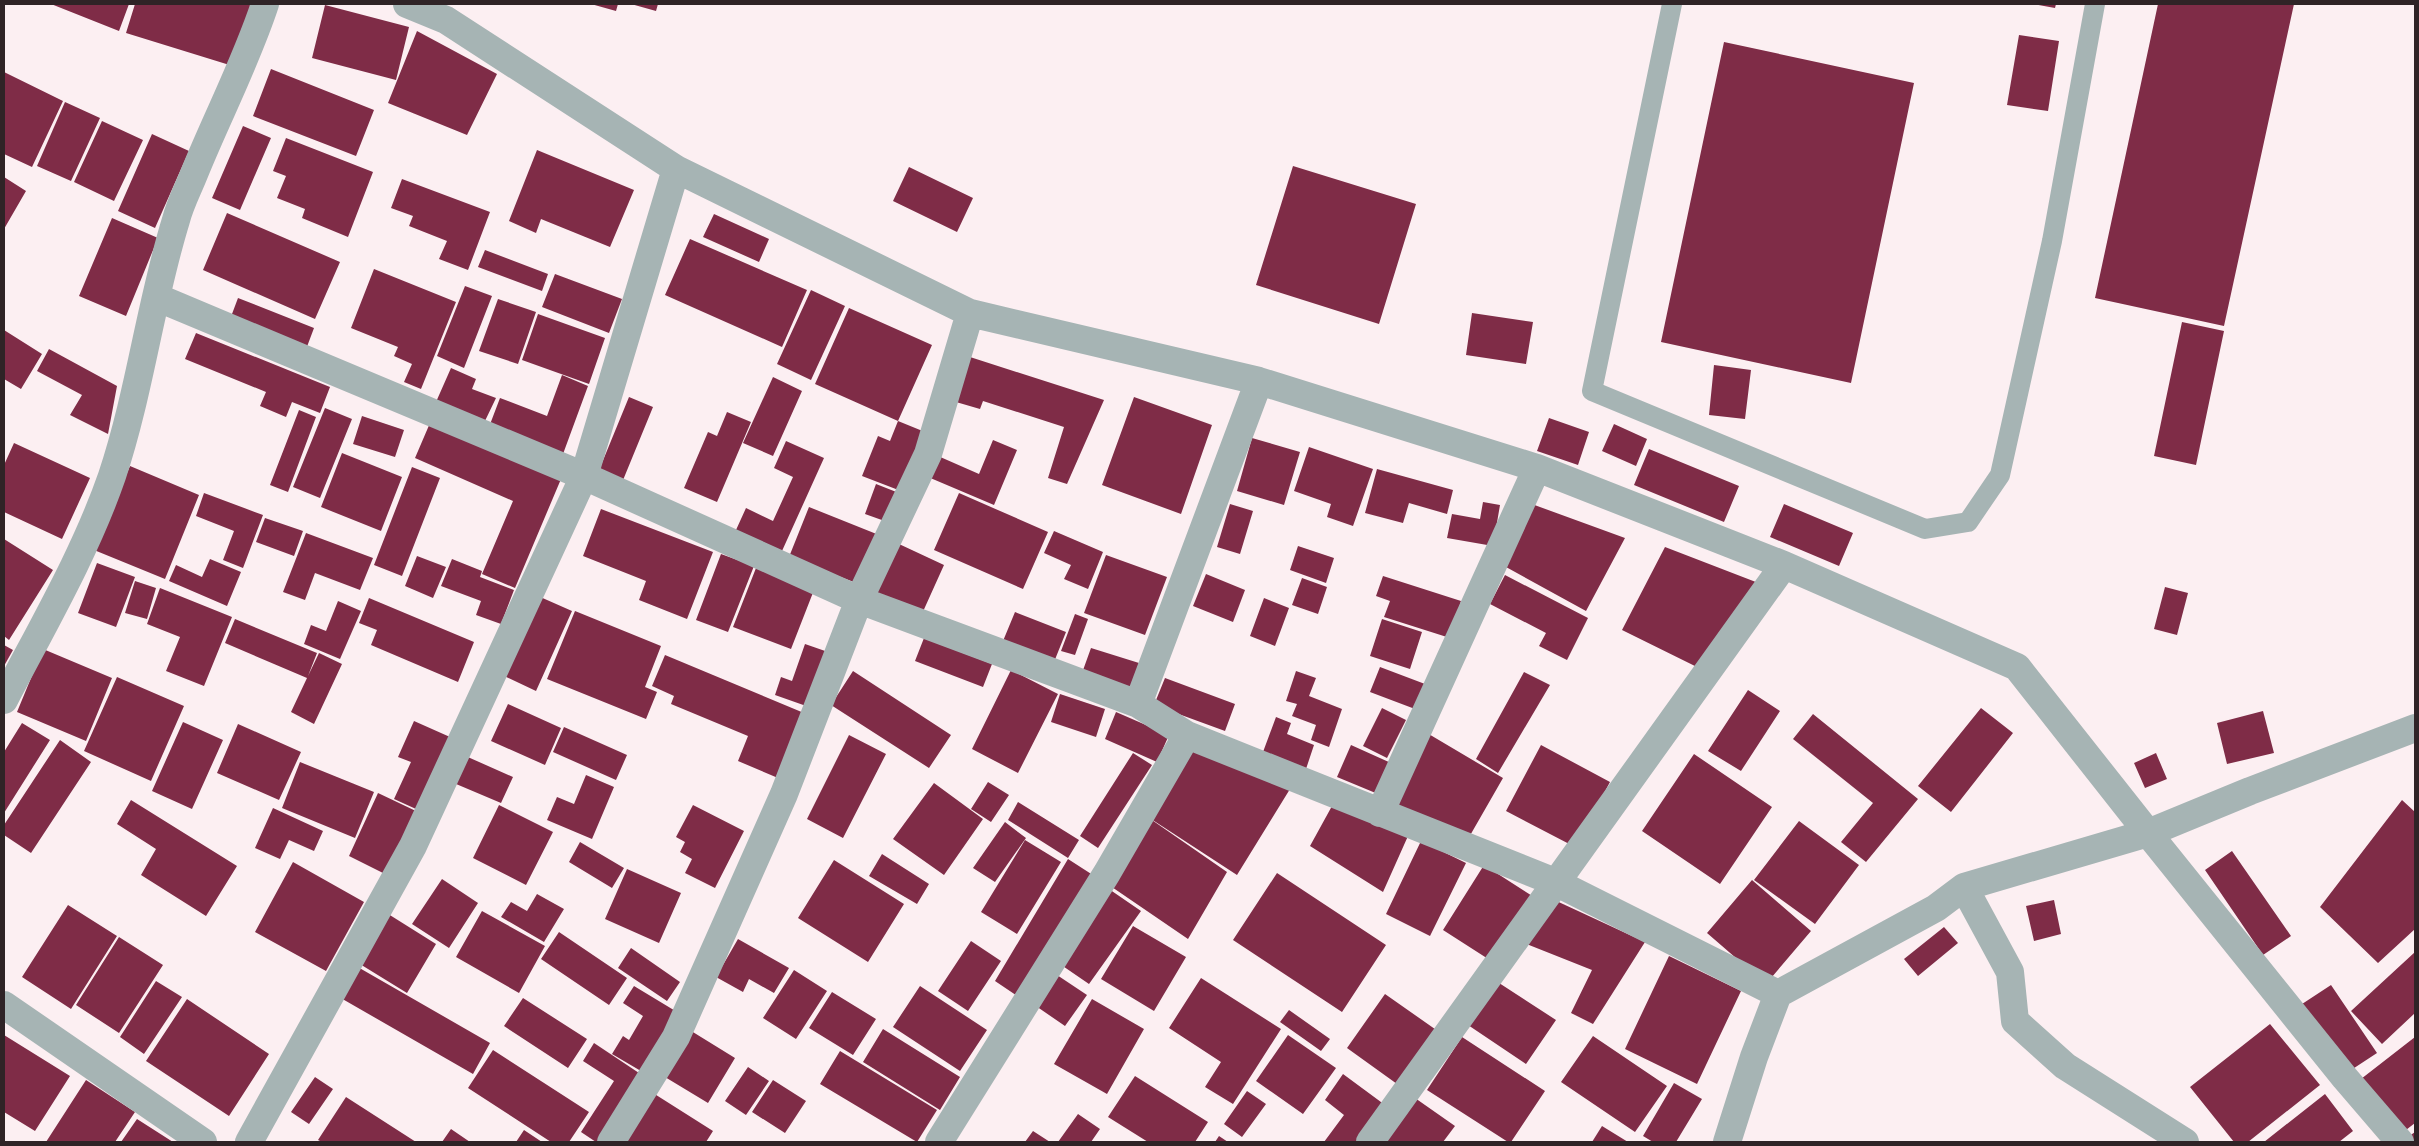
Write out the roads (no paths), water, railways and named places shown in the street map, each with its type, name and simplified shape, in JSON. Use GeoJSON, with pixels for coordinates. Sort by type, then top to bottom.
{"type":"FeatureCollection","features":[{"type":"Feature","properties":{"kind":"street"},"geometry":{"type":"LineString","coordinates":[[4,700],[70,574],[112,477],[138,382],[156,297],[176,218],[207,142],[253,41],[265,4]]}},
{"type":"Feature","properties":{"kind":"street"},"geometry":{"type":"LineString","coordinates":[[407,4],[446,20],[676,169],[970,314],[1259,381],[1538,468],[1784,566],[2017,667],[2339,1070],[2400,1142]]}},
{"type":"Feature","properties":{"kind":"street"},"geometry":{"type":"LineString","coordinates":[[248,1142],[413,846],[584,476],[676,169]]}},
{"type":"Feature","properties":{"kind":"street"},"geometry":{"type":"LineString","coordinates":[[156,297],[584,476],[859,600],[1138,704],[1187,735],[1555,882],[1778,994]]}},
{"type":"Feature","properties":{"kind":"street"},"geometry":{"type":"LineString","coordinates":[[611,1142],[676,1037],[784,794],[859,600],[928,454],[970,314]]}},
{"type":"Feature","properties":{"kind":"street"},"geometry":{"type":"LineString","coordinates":[[1138,704],[1259,381]]}},
{"type":"Feature","properties":{"kind":"street"},"geometry":{"type":"LineString","coordinates":[[1380,813],[1538,468]]}},
{"type":"Feature","properties":{"kind":"street"},"geometry":{"type":"LineString","coordinates":[[1370,1142],[1555,882],[1784,566]]}},
{"type":"Feature","properties":{"kind":"street"},"geometry":{"type":"LineString","coordinates":[[1727,1142],[1754,1057],[1778,994],[1936,908],[1964,886],[2148,833],[2250,791],[2413,731]]}},
{"type":"Feature","properties":{"kind":"street"},"geometry":{"type":"LineString","coordinates":[[939,1142],[1107,873],[1187,735]]}},
{"type":"Feature","properties":{"kind":"street"},"geometry":{"type":"LineString","coordinates":[[1964,886],[2010,972],[2014,1021],[2065,1066],[2185,1142]]}},
{"type":"Feature","properties":{"kind":"street"},"geometry":{"type":"LineString","coordinates":[[4,1005],[203,1142]]}},
{"type":"Feature","properties":{"kind":"lane"},"geometry":{"type":"LineString","coordinates":[[1672,4],[1592,391],[1925,529],[1968,522],[2000,476],[2052,241],[2095,4]]}}]}
